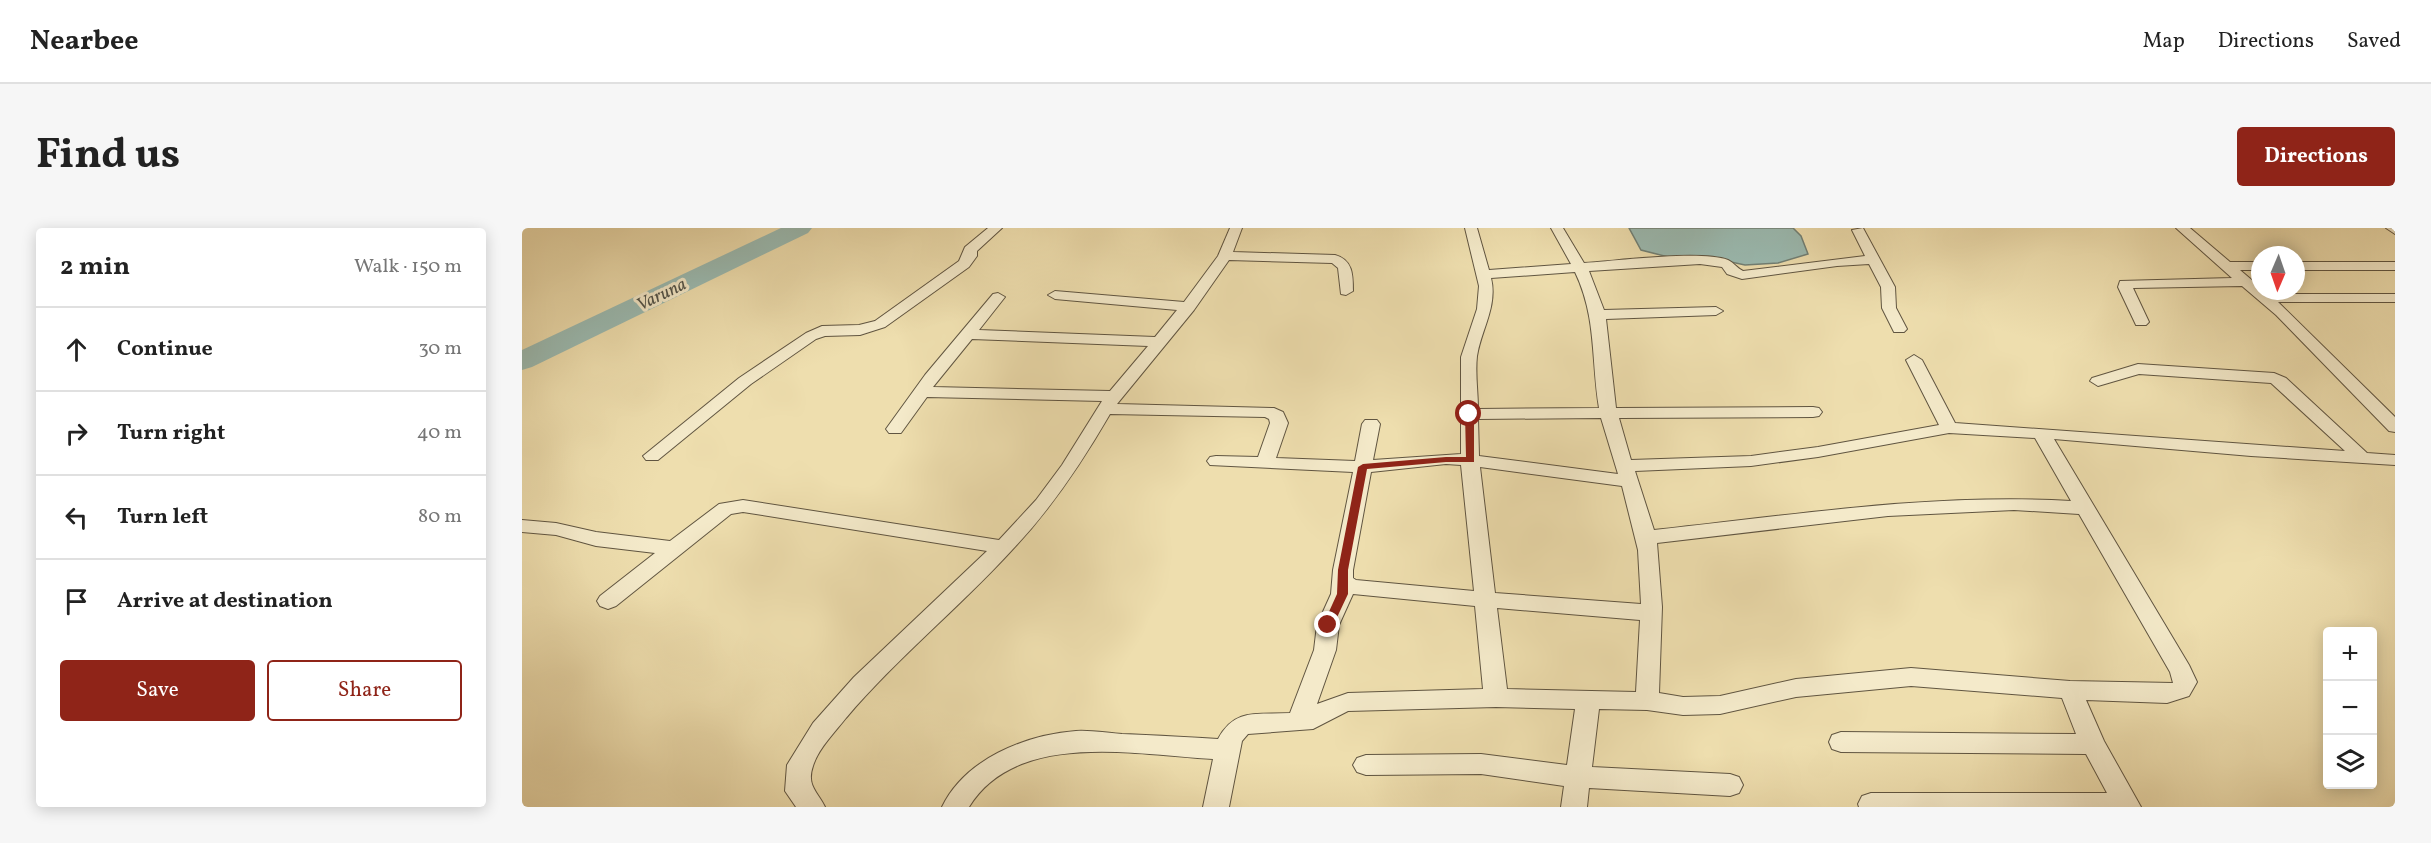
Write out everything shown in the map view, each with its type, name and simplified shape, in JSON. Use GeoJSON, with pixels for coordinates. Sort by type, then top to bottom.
{"type":"FeatureCollection","features":[{"type":"Feature","properties":{"kind":"street"},"geometry":{"type":"LineString","coordinates":[[652,456],[745,381],[811,336],[822,331],[860,330],[880,324],[964,264],[970,256],[970,250],[996,228]]}},
{"type":"Feature","properties":{"kind":"street"},"geometry":{"type":"LineString","coordinates":[[812,807],[798,791],[800,765],[822,730],[869,675],[1004,547],[1043,504],[1070,467],[1110,403],[1189,307],[1225,256],[1236,228]]}},
{"type":"Feature","properties":{"kind":"street"},"geometry":{"type":"LineString","coordinates":[[1471,228],[1486,286],[1484,309],[1469,357],[1470,460],[1496,698]]}},
{"type":"Feature","properties":{"kind":"street"},"geometry":{"type":"LineString","coordinates":[[1557,228],[1581,268],[1597,315],[1609,415],[1648,549],[1652,613],[1647,701]]}},
{"type":"Feature","properties":{"kind":"street"},"geometry":{"type":"LineString","coordinates":[[2182,228],[2251,286]]}},
{"type":"Feature","properties":{"kind":"street"},"geometry":{"type":"LineString","coordinates":[[1858,230],[1888,287],[1889,308],[1899,329]]}},
{"type":"Feature","properties":{"kind":"street"},"geometry":{"type":"LineString","coordinates":[[1225,256],[1335,259],[1346,267],[1346,291]]}},
{"type":"Feature","properties":{"kind":"street"},"geometry":{"type":"LineString","coordinates":[[1484,274],[1700,260],[1726,264],[1732,271],[1742,275],[1837,262],[1873,260]]}},
{"type":"Feature","properties":{"kind":"street"},"geometry":{"type":"LineString","coordinates":[[2228,266],[2251,266]]}},
{"type":"Feature","properties":{"kind":"street"},"geometry":{"type":"LineString","coordinates":[[2305,266],[2395,266]]}},
{"type":"Feature","properties":{"kind":"street"},"geometry":{"type":"LineString","coordinates":[[2141,322],[2125,284],[2246,282]]}},
{"type":"Feature","properties":{"kind":"street"},"geometry":{"type":"LineString","coordinates":[[1055,295],[1189,307]]}},
{"type":"Feature","properties":{"kind":"street"},"geometry":{"type":"LineString","coordinates":[[895,429],[910,411],[921,392],[998,297]]}},
{"type":"Feature","properties":{"kind":"street"},"geometry":{"type":"LineString","coordinates":[[2305,298],[2395,298]]}},
{"type":"Feature","properties":{"kind":"street"},"geometry":{"type":"LineString","coordinates":[[2267,300],[2394,426]]}},
{"type":"Feature","properties":{"kind":"street"},"geometry":{"type":"LineString","coordinates":[[1597,315],[1716,311]]}},
{"type":"Feature","properties":{"kind":"street"},"geometry":{"type":"LineString","coordinates":[[967,334],[1160,342]]}},
{"type":"Feature","properties":{"kind":"street"},"geometry":{"type":"LineString","coordinates":[[1914,360],[1949,428]]}},
{"type":"Feature","properties":{"kind":"street"},"geometry":{"type":"LineString","coordinates":[[2098,381],[2138,369],[2274,378],[2280,381],[2362,458]]}},
{"type":"Feature","properties":{"kind":"street"},"geometry":{"type":"LineString","coordinates":[[921,392],[1268,412],[1277,416],[1279,423],[1265,463]]}},
{"type":"Feature","properties":{"kind":"street"},"geometry":{"type":"LineString","coordinates":[[1469,414],[1609,415],[1813,412]]}},
{"type":"Feature","properties":{"kind":"street"},"geometry":{"type":"LineString","coordinates":[[1299,722],[1325,650],[1328,625],[1342,594],[1343,570],[1371,424]]}},
{"type":"Feature","properties":{"kind":"street"},"geometry":{"type":"LineString","coordinates":[[1216,460],[1363,467],[1446,459],[1626,473],[1818,452],[1949,428],[2395,460]]}},
{"type":"Feature","properties":{"kind":"street"},"geometry":{"type":"LineString","coordinates":[[1216,807],[1228,750],[1235,731],[1243,725],[1313,719],[1331,707],[1348,702],[1496,698],[1647,701],[1683,706],[1720,705],[1796,688],[1911,677],[2070,690],[2167,694],[2181,690],[2184,682],[2181,671],[2041,433]]}},
{"type":"Feature","properties":{"kind":"street"},"geometry":{"type":"LineString","coordinates":[[1645,538],[1899,509],[2014,504],[2085,507]]}},
{"type":"Feature","properties":{"kind":"street"},"geometry":{"type":"LineString","coordinates":[[608,601],[726,508],[743,506],[1004,547]]}},
{"type":"Feature","properties":{"kind":"street"},"geometry":{"type":"LineString","coordinates":[[522,526],[556,529],[596,539],[674,548]]}},
{"type":"Feature","properties":{"kind":"street"},"geometry":{"type":"LineString","coordinates":[[1343,580],[1349,586],[1362,589],[1652,613]]}},
{"type":"Feature","properties":{"kind":"street"},"geometry":{"type":"LineString","coordinates":[[1871,804],[2127,806],[2093,744],[2070,690]]}},
{"type":"Feature","properties":{"kind":"street"},"geometry":{"type":"LineString","coordinates":[[1574,807],[1588,700]]}},
{"type":"Feature","properties":{"kind":"street"},"geometry":{"type":"LineString","coordinates":[[954,807],[972,783],[988,770],[1038,748],[1057,743],[1078,741],[1228,750]]}},
{"type":"Feature","properties":{"kind":"street"},"geometry":{"type":"LineString","coordinates":[[1840,742],[2093,744]]}},
{"type":"Feature","properties":{"kind":"street"},"geometry":{"type":"LineString","coordinates":[[1366,765],[1481,764],[1578,777],[1730,785]]}},
{"type":"Feature","properties":{"kind":"water"},"geometry":{"type":"Polygon","coordinates":[[[1629,228],[1793,228],[1801,236],[1808,254],[1778,263],[1745,265],[1717,259],[1680,260],[1641,250],[1629,228]]]}},
{"type":"Feature","properties":{"kind":"waterway","name":"Varuna"},"geometry":{"type":"LineString","coordinates":[[522,361],[800,228]]}},
{"type":"Feature","properties":{"kind":"route"},"geometry":{"type":"LineString","coordinates":[[1328,625],[1342,594],[1343,570],[1363,467],[1446,459],[1470,460],[1469,414]]}}]}
